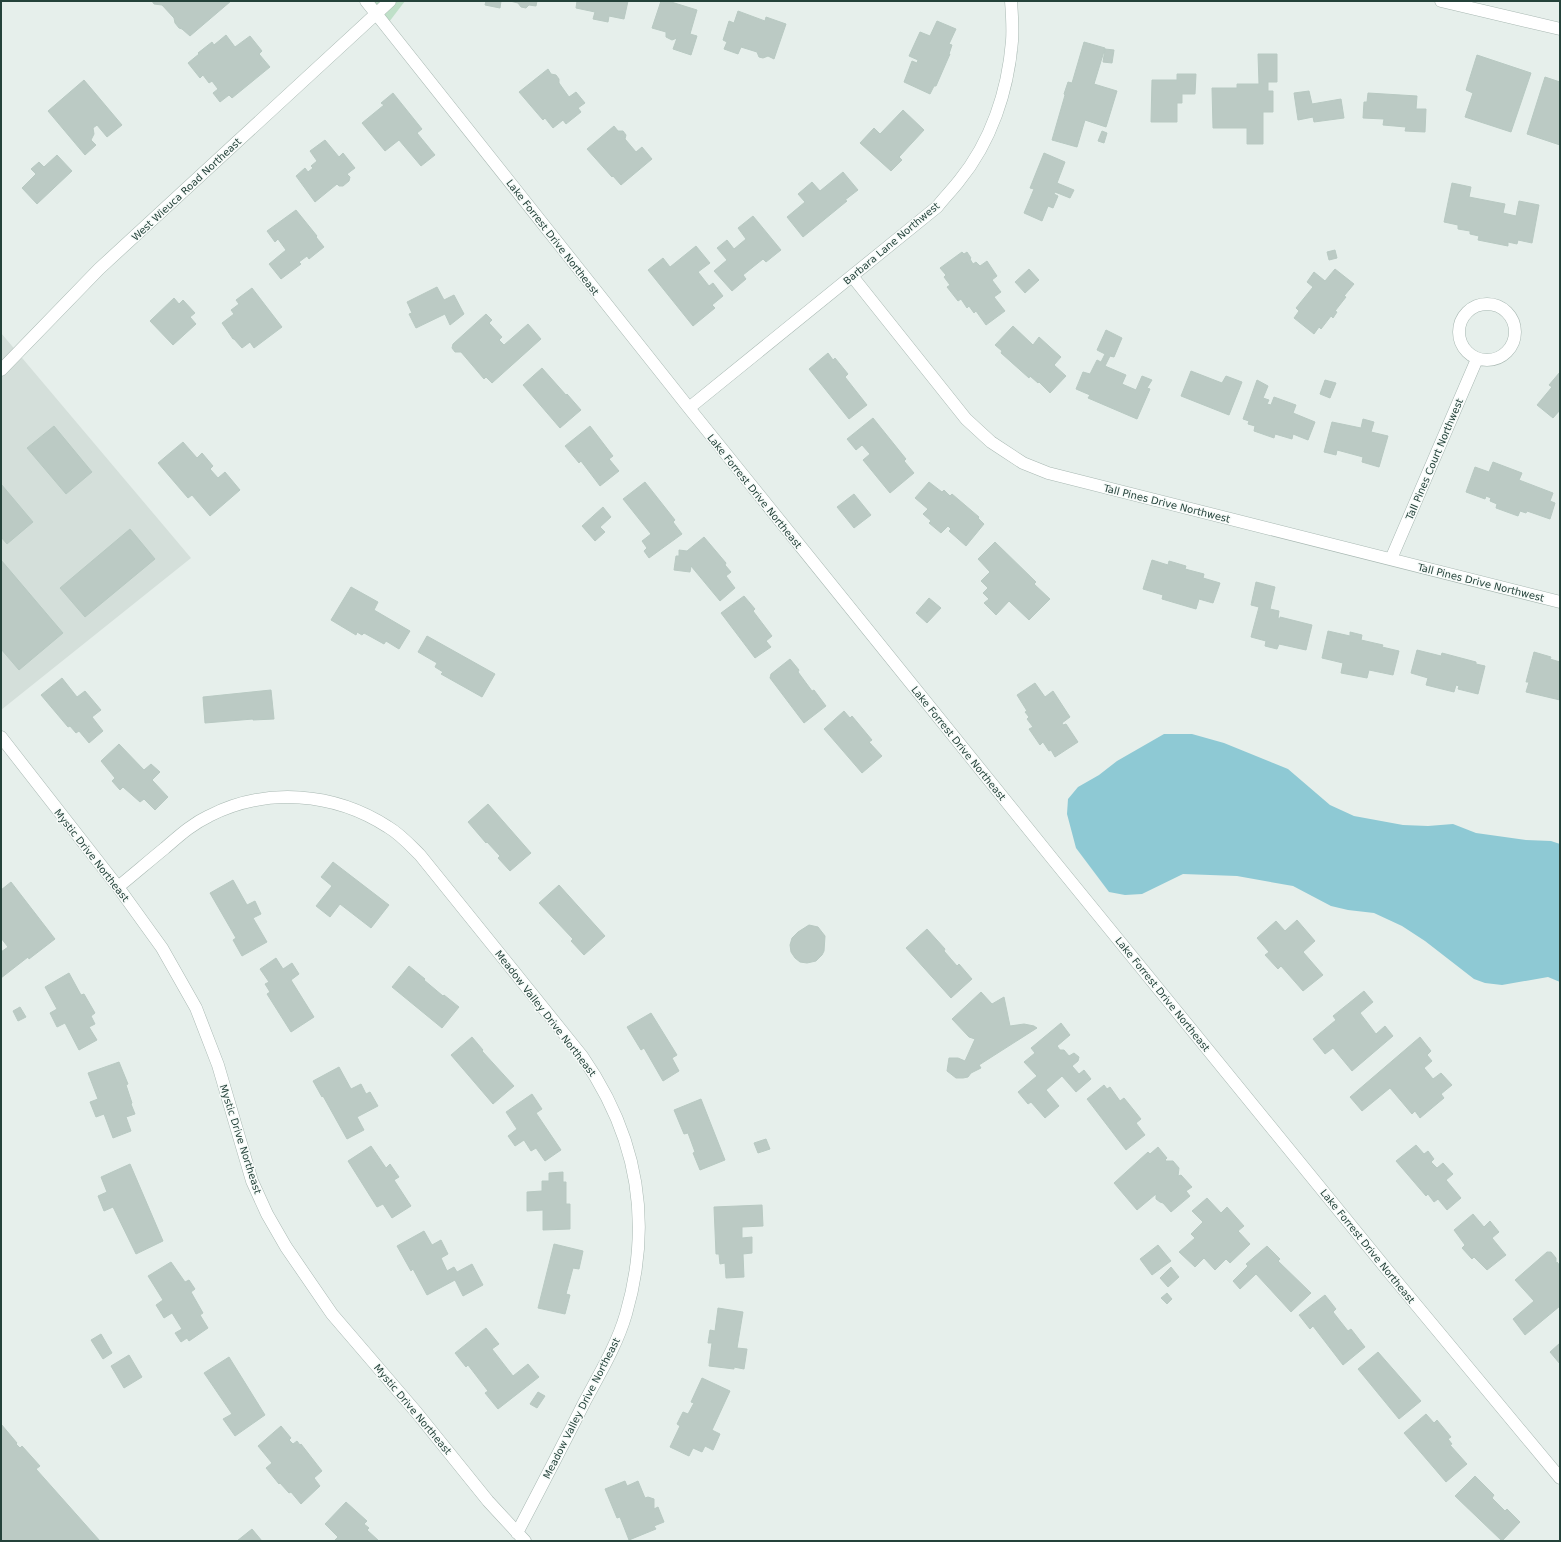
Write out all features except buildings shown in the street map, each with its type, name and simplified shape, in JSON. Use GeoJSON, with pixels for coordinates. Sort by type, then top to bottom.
{"type":"FeatureCollection","features":[{"type":"Feature","properties":{"kind":"street","name":"Lake Forrest Drive Northeast"},"geometry":{"type":"LineString","coordinates":[[366,1],[689,408],[1392,1277],[1560,1478]]}},
{"type":"Feature","properties":{"kind":"street","name":"West Wieuca Road Northeast"},"geometry":{"type":"LineString","coordinates":[[1,370],[99,269],[390,1]]}},
{"type":"Feature","properties":{"kind":"street","name":"Barbara Lane Northwest"},"geometry":{"type":"LineString","coordinates":[[689,408],[937,206],[960,180],[979,152],[996,116],[1007,78],[1012,39],[1011,1]]}},
{"type":"Feature","properties":{"kind":"street"},"geometry":{"type":"LineString","coordinates":[[1441,1],[1560,29]]}},
{"type":"Feature","properties":{"kind":"street","name":"Tall Pines Drive Northwest"},"geometry":{"type":"LineString","coordinates":[[852,276],[966,419],[991,442],[1023,463],[1048,473],[1560,602]]}},
{"type":"Feature","properties":{"kind":"street"},"geometry":{"type":"LineString","coordinates":[[1485,304],[1496,305],[1506,311],[1512,320],[1515,331],[1513,342],[1508,351],[1499,358],[1488,360],[1477,359],[1468,353],[1462,346],[1458,334],[1460,323],[1466,313],[1474,307],[1485,304]]}},
{"type":"Feature","properties":{"kind":"street","name":"Tall Pines Court Northwest"},"geometry":{"type":"LineString","coordinates":[[1391,559],[1477,359]]}},
{"type":"Feature","properties":{"kind":"street","name":"Mystic Drive Northeast"},"geometry":{"type":"LineString","coordinates":[[1,737],[118,887],[162,948],[196,1008],[218,1065],[252,1181],[267,1214],[286,1247],[332,1314],[417,1413],[488,1501],[521,1537]]}},
{"type":"Feature","properties":{"kind":"street","name":"Meadow Valley Drive Northeast"},"geometry":{"type":"LineString","coordinates":[[118,887],[187,829],[208,816],[233,805],[263,798],[293,796],[324,800],[353,808],[388,827],[405,840],[420,855],[582,1056],[596,1076],[620,1125],[634,1173],[640,1227],[635,1276],[626,1315],[613,1348],[521,1537]]}},
{"type":"Feature","properties":{"kind":"shaded area"},"geometry":{"type":"Polygon","coordinates":[[[1,333],[191,558],[1,710],[1,333]]]}},
{"type":"Feature","properties":{"kind":"green space"},"geometry":{"type":"Polygon","coordinates":[[[372,1],[405,1],[389,22],[372,1]]]}},
{"type":"Feature","properties":{"kind":"water"},"geometry":{"type":"Polygon","coordinates":[[[1164,734],[1192,734],[1224,743],[1288,769],[1330,805],[1354,816],[1403,825],[1428,826],[1453,824],[1476,833],[1526,840],[1551,841],[1560,844],[1560,982],[1548,977],[1502,985],[1485,983],[1474,979],[1425,941],[1402,926],[1374,913],[1348,910],[1331,906],[1293,886],[1237,876],[1183,874],[1142,894],[1125,895],[1109,892],[1076,848],[1067,814],[1068,799],[1078,787],[1099,775],[1117,761],[1164,734]]]}}]}
